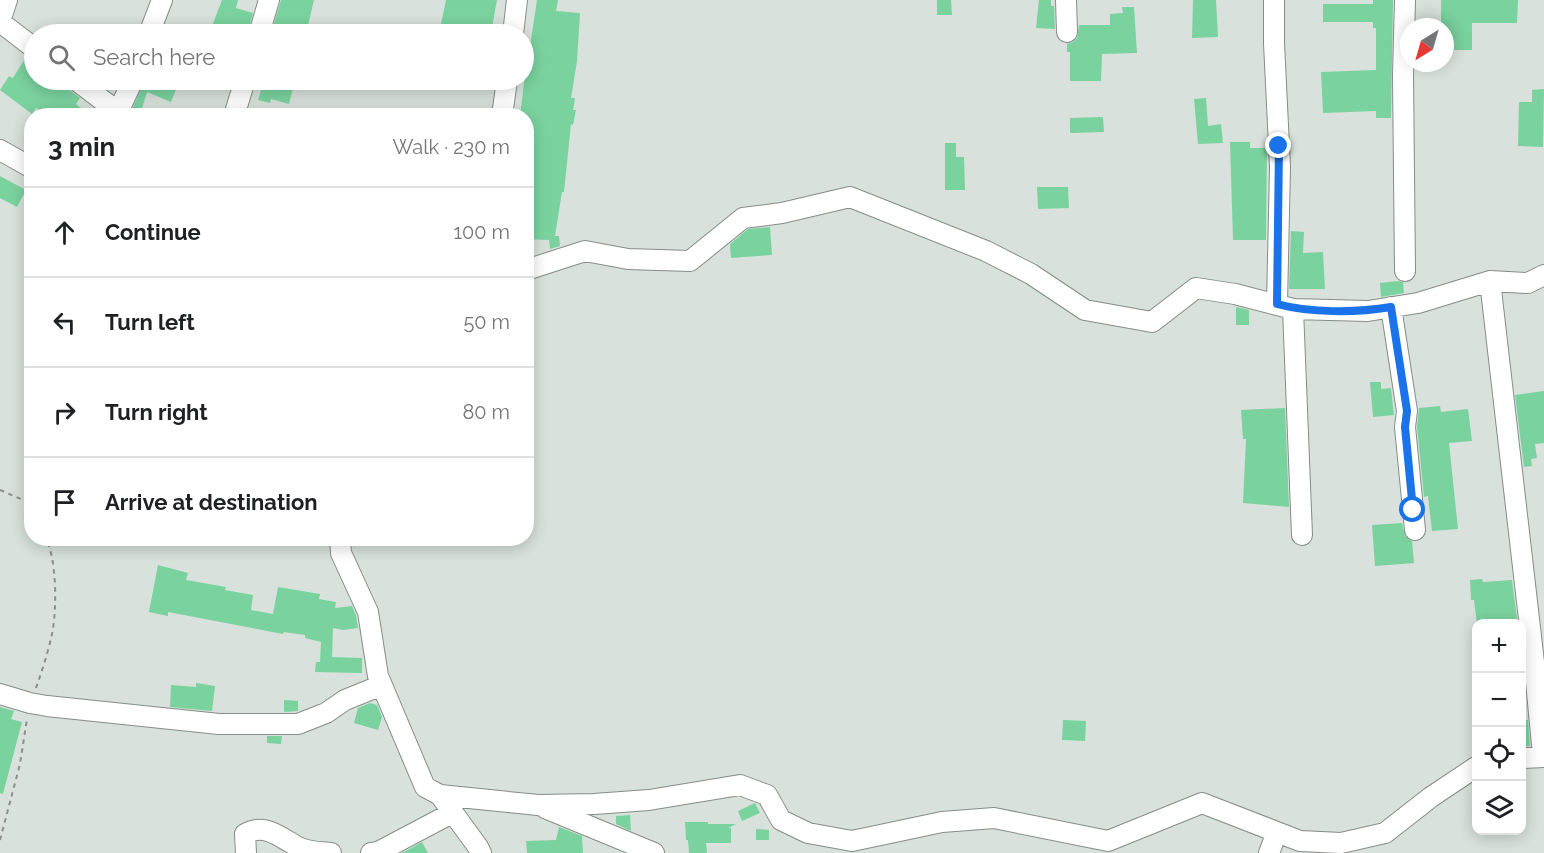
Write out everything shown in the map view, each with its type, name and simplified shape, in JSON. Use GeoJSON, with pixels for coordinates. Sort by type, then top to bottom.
{"type":"FeatureCollection","features":[{"type":"Feature","properties":{"kind":"street"},"geometry":{"type":"LineString","coordinates":[[7,0],[0,22],[24,40]]}},
{"type":"Feature","properties":{"kind":"street"},"geometry":{"type":"LineString","coordinates":[[153,24],[162,0]]}},
{"type":"Feature","properties":{"kind":"street"},"geometry":{"type":"LineString","coordinates":[[262,24],[268,0]]}},
{"type":"Feature","properties":{"kind":"street"},"geometry":{"type":"LineString","coordinates":[[514,24],[517,0]]}},
{"type":"Feature","properties":{"kind":"street"},"geometry":{"type":"LineString","coordinates":[[1066,0],[1067,32]]}},
{"type":"Feature","properties":{"kind":"street"},"geometry":{"type":"LineString","coordinates":[[1274,0],[1285,306],[1302,535]]}},
{"type":"Feature","properties":{"kind":"street"},"geometry":{"type":"LineString","coordinates":[[1405,272],[1406,0]]}},
{"type":"Feature","properties":{"kind":"street"},"geometry":{"type":"LineString","coordinates":[[89,90],[111,108]]}},
{"type":"Feature","properties":{"kind":"street"},"geometry":{"type":"LineString","coordinates":[[121,108],[129,90]]}},
{"type":"Feature","properties":{"kind":"street"},"geometry":{"type":"LineString","coordinates":[[236,108],[242,90]]}},
{"type":"Feature","properties":{"kind":"street"},"geometry":{"type":"LineString","coordinates":[[503,108],[506,90]]}},
{"type":"Feature","properties":{"kind":"street"},"geometry":{"type":"LineString","coordinates":[[0,150],[24,164]]}},
{"type":"Feature","properties":{"kind":"street"},"geometry":{"type":"LineString","coordinates":[[534,268],[585,252],[628,259],[690,261],[743,218],[782,213],[850,197],[986,251],[1031,274],[1085,310],[1152,322],[1196,288],[1235,294],[1285,306],[1368,311],[1418,303],[1490,281],[1528,283],[1544,275]]}},
{"type":"Feature","properties":{"kind":"street"},"geometry":{"type":"LineString","coordinates":[[1490,281],[1543,751],[1526,756]]}},
{"type":"Feature","properties":{"kind":"street"},"geometry":{"type":"LineString","coordinates":[[1391,307],[1407,411],[1405,427],[1415,530]]}},
{"type":"Feature","properties":{"kind":"street"},"geometry":{"type":"LineString","coordinates":[[341,546],[341,553],[368,612],[378,676],[425,787],[440,795],[538,805],[594,804],[649,800],[740,785],[767,795],[781,820],[808,833],[852,842],[942,822],[994,818],[1108,841],[1202,803],[1299,841],[1341,843],[1385,833],[1431,796],[1472,770]]}},
{"type":"Feature","properties":{"kind":"street"},"geometry":{"type":"LineString","coordinates":[[0,694],[47,706],[219,724],[298,724],[326,713],[345,700],[382,684]]}},
{"type":"Feature","properties":{"kind":"street"},"geometry":{"type":"LineString","coordinates":[[440,795],[481,853]]}},
{"type":"Feature","properties":{"kind":"street"},"geometry":{"type":"LineString","coordinates":[[538,805],[654,853]]}},
{"type":"Feature","properties":{"kind":"street"},"geometry":{"type":"LineString","coordinates":[[376,853],[452,813]]}},
{"type":"Feature","properties":{"kind":"street"},"geometry":{"type":"LineString","coordinates":[[246,853],[245,834],[252,830],[267,830],[299,847],[331,853]]}},
{"type":"Feature","properties":{"kind":"street"},"geometry":{"type":"LineString","coordinates":[[1269,853],[1277,832]]}},
{"type":"Feature","properties":{"kind":"path"},"geometry":{"type":"LineString","coordinates":[[0,490],[24,500]]}},
{"type":"Feature","properties":{"kind":"building"},"geometry":{"type":"Polygon","coordinates":[[[222,0],[238,0],[236,8],[253,13],[250,24],[213,24],[222,0]]]}},
{"type":"Feature","properties":{"kind":"building"},"geometry":{"type":"Polygon","coordinates":[[[281,0],[314,0],[308,24],[274,24],[281,0]]]}},
{"type":"Feature","properties":{"kind":"building"},"geometry":{"type":"Polygon","coordinates":[[[446,0],[497,0],[493,24],[441,24],[446,0]]]}},
{"type":"Feature","properties":{"kind":"building"},"geometry":{"type":"Polygon","coordinates":[[[537,0],[558,0],[556,11],[580,13],[577,61],[571,98],[575,98],[573,110],[576,110],[573,125],[571,124],[564,192],[562,192],[555,236],[559,236],[560,246],[550,249],[549,240],[534,239],[534,108],[521,108],[523,90],[534,90],[533,24],[537,0]]]}},
{"type":"Feature","properties":{"kind":"building"},"geometry":{"type":"Polygon","coordinates":[[[937,0],[951,0],[952,15],[937,15],[937,0]]]}},
{"type":"Feature","properties":{"kind":"building"},"geometry":{"type":"Polygon","coordinates":[[[1039,0],[1051,0],[1051,6],[1054,6],[1055,29],[1036,28],[1039,0]]]}},
{"type":"Feature","properties":{"kind":"building"},"geometry":{"type":"Polygon","coordinates":[[[1193,0],[1216,0],[1218,37],[1192,38],[1193,0]]]}},
{"type":"Feature","properties":{"kind":"building"},"geometry":{"type":"Polygon","coordinates":[[[1373,0],[1393,0],[1391,118],[1376,118],[1376,111],[1323,113],[1321,72],[1376,70],[1376,28],[1373,28],[1373,22],[1323,22],[1323,4],[1373,4],[1373,0]]]}},
{"type":"Feature","properties":{"kind":"building"},"geometry":{"type":"Polygon","coordinates":[[[1441,0],[1518,0],[1517,23],[1472,23],[1472,50],[1454,50],[1454,18],[1441,18],[1441,0]]]}},
{"type":"Feature","properties":{"kind":"building"},"geometry":{"type":"Polygon","coordinates":[[[1122,7],[1134,7],[1137,53],[1102,54],[1101,81],[1070,81],[1070,52],[1067,52],[1067,44],[1077,38],[1079,25],[1110,25],[1110,14],[1123,13],[1122,7]]]}},
{"type":"Feature","properties":{"kind":"building"},"geometry":{"type":"Polygon","coordinates":[[[24,60],[24,90],[69,90],[80,98],[76,104],[81,108],[24,108],[0,90],[9,76],[13,78],[24,60]]]}},
{"type":"Feature","properties":{"kind":"building"},"geometry":{"type":"Polygon","coordinates":[[[1544,89],[1543,147],[1518,146],[1519,102],[1532,102],[1532,90],[1544,89]]]}},
{"type":"Feature","properties":{"kind":"building"},"geometry":{"type":"Polygon","coordinates":[[[141,90],[176,90],[171,102],[147,92],[142,108],[133,108],[141,90]]]}},
{"type":"Feature","properties":{"kind":"building"},"geometry":{"type":"Polygon","coordinates":[[[261,90],[292,90],[289,104],[271,99],[270,103],[258,100],[261,90]]]}},
{"type":"Feature","properties":{"kind":"building"},"geometry":{"type":"Polygon","coordinates":[[[1206,98],[1208,126],[1221,124],[1223,143],[1198,144],[1194,99],[1206,98]]]}},
{"type":"Feature","properties":{"kind":"building"},"geometry":{"type":"Polygon","coordinates":[[[1103,117],[1104,132],[1070,133],[1070,118],[1103,117]]]}},
{"type":"Feature","properties":{"kind":"building"},"geometry":{"type":"Polygon","coordinates":[[[1230,142],[1250,142],[1250,148],[1267,148],[1266,240],[1233,240],[1230,142]]]}},
{"type":"Feature","properties":{"kind":"building"},"geometry":{"type":"Polygon","coordinates":[[[945,143],[956,143],[956,157],[964,157],[965,190],[945,190],[945,143]]]}},
{"type":"Feature","properties":{"kind":"building"},"geometry":{"type":"Polygon","coordinates":[[[0,176],[24,189],[17,207],[0,198],[0,176]]]}},
{"type":"Feature","properties":{"kind":"building"},"geometry":{"type":"Polygon","coordinates":[[[1037,187],[1068,187],[1069,208],[1038,209],[1037,187]]]}},
{"type":"Feature","properties":{"kind":"building"},"geometry":{"type":"Polygon","coordinates":[[[770,227],[772,255],[731,258],[730,244],[748,229],[770,227]]]}},
{"type":"Feature","properties":{"kind":"building"},"geometry":{"type":"Polygon","coordinates":[[[1291,231],[1304,232],[1303,253],[1323,252],[1325,289],[1289,289],[1291,231]]]}},
{"type":"Feature","properties":{"kind":"building"},"geometry":{"type":"Polygon","coordinates":[[[1403,282],[1404,293],[1381,297],[1380,283],[1403,282]]]}},
{"type":"Feature","properties":{"kind":"building"},"geometry":{"type":"Polygon","coordinates":[[[1236,307],[1249,310],[1249,325],[1236,325],[1236,307]]]}},
{"type":"Feature","properties":{"kind":"building"},"geometry":{"type":"Polygon","coordinates":[[[1370,382],[1381,382],[1381,389],[1391,388],[1394,415],[1373,417],[1370,382]]]}},
{"type":"Feature","properties":{"kind":"building"},"geometry":{"type":"Polygon","coordinates":[[[1544,391],[1544,443],[1535,444],[1537,458],[1531,459],[1532,466],[1524,467],[1515,395],[1544,391]]]}},
{"type":"Feature","properties":{"kind":"building"},"geometry":{"type":"Polygon","coordinates":[[[1440,406],[1441,412],[1468,409],[1472,441],[1449,443],[1458,529],[1432,531],[1428,496],[1424,497],[1417,427],[1419,408],[1440,406]]]}},
{"type":"Feature","properties":{"kind":"building"},"geometry":{"type":"Polygon","coordinates":[[[1285,408],[1289,507],[1243,503],[1246,439],[1243,439],[1241,410],[1285,408]]]}},
{"type":"Feature","properties":{"kind":"building"},"geometry":{"type":"Polygon","coordinates":[[[1402,523],[1405,536],[1412,541],[1414,563],[1375,566],[1372,525],[1402,523]]]}},
{"type":"Feature","properties":{"kind":"building"},"geometry":{"type":"Polygon","coordinates":[[[158,565],[188,573],[186,580],[226,587],[225,590],[253,595],[251,610],[273,614],[278,587],[320,594],[319,599],[336,602],[335,608],[352,606],[358,628],[343,630],[333,628],[332,657],[362,658],[362,673],[315,672],[316,662],[320,662],[321,642],[305,638],[305,635],[284,632],[283,634],[168,612],[168,616],[149,612],[158,565]]]}},
{"type":"Feature","properties":{"kind":"building"},"geometry":{"type":"Polygon","coordinates":[[[1482,579],[1483,582],[1512,580],[1517,619],[1476,619],[1474,600],[1471,600],[1470,580],[1482,579]]]}},
{"type":"Feature","properties":{"kind":"building"},"geometry":{"type":"Polygon","coordinates":[[[196,683],[215,686],[212,711],[170,707],[171,685],[196,687],[196,683]]]}},
{"type":"Feature","properties":{"kind":"building"},"geometry":{"type":"Polygon","coordinates":[[[284,700],[298,701],[298,711],[284,712],[284,700]]]}},
{"type":"Feature","properties":{"kind":"building"},"geometry":{"type":"Polygon","coordinates":[[[370,703],[377,705],[382,717],[378,730],[354,723],[358,708],[370,703]]]}},
{"type":"Feature","properties":{"kind":"building"},"geometry":{"type":"Polygon","coordinates":[[[0,707],[14,711],[11,719],[22,722],[3,794],[0,793],[0,707]]]}},
{"type":"Feature","properties":{"kind":"building"},"geometry":{"type":"Polygon","coordinates":[[[1063,720],[1086,721],[1085,741],[1062,740],[1063,720]]]}},
{"type":"Feature","properties":{"kind":"building"},"geometry":{"type":"Polygon","coordinates":[[[1526,720],[1528,720],[1530,746],[1526,746],[1526,720]]]}},
{"type":"Feature","properties":{"kind":"building"},"geometry":{"type":"Polygon","coordinates":[[[267,736],[282,736],[281,744],[267,743],[267,736]]]}},
{"type":"Feature","properties":{"kind":"building"},"geometry":{"type":"Polygon","coordinates":[[[755,803],[760,813],[742,821],[738,811],[755,803]]]}},
{"type":"Feature","properties":{"kind":"building"},"geometry":{"type":"Polygon","coordinates":[[[630,815],[631,831],[616,824],[616,816],[630,815]]]}},
{"type":"Feature","properties":{"kind":"building"},"geometry":{"type":"Polygon","coordinates":[[[685,822],[736,824],[728,828],[731,828],[731,843],[706,843],[707,853],[689,853],[685,822]]]}},
{"type":"Feature","properties":{"kind":"building"},"geometry":{"type":"Polygon","coordinates":[[[559,827],[582,836],[583,853],[527,853],[526,841],[556,840],[559,827]]]}},
{"type":"Feature","properties":{"kind":"building"},"geometry":{"type":"Polygon","coordinates":[[[756,829],[769,830],[769,840],[756,840],[756,829]]]}},
{"type":"Feature","properties":{"kind":"building"},"geometry":{"type":"Polygon","coordinates":[[[422,842],[428,853],[402,853],[422,842]]]}},
{"type":"Feature","properties":{"kind":"route"},"geometry":{"type":"LineString","coordinates":[[1279,146],[1277,304],[1293,309],[1368,311],[1391,307],[1407,411],[1405,427],[1413,510]]}}]}
